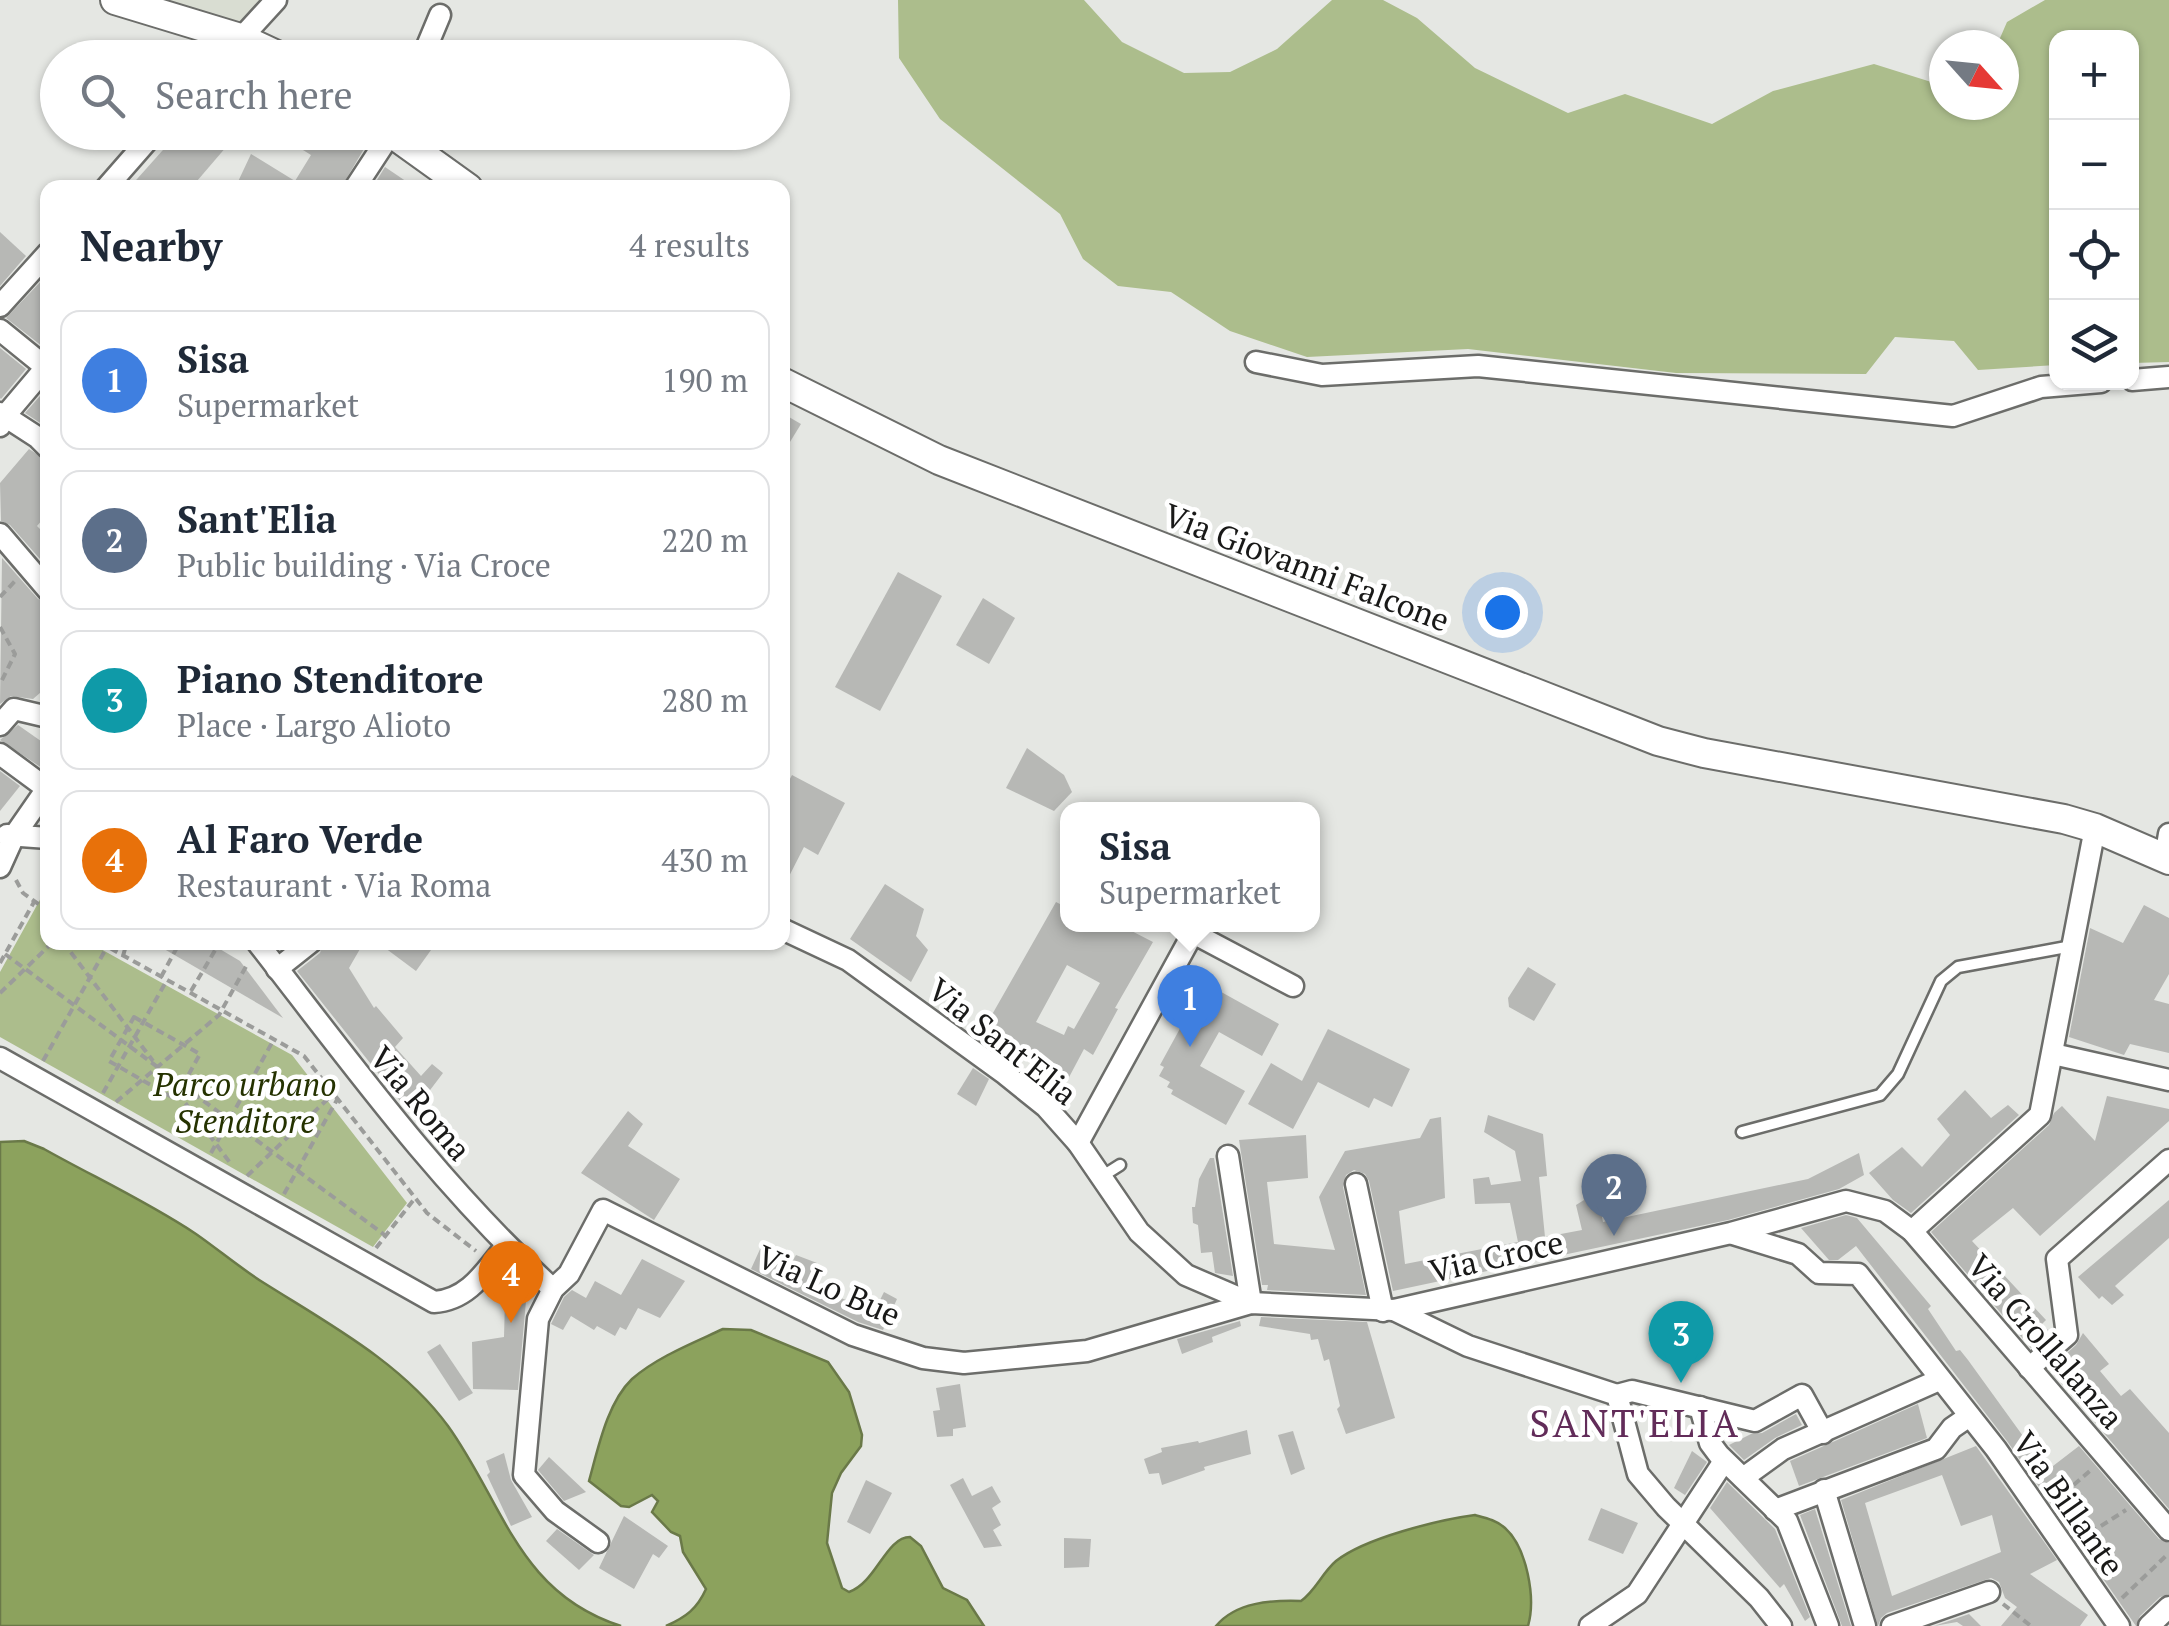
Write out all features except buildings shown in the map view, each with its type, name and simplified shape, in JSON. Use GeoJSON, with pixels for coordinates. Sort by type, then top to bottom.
{"type":"FeatureCollection","features":[{"type":"Feature","properties":{"kind":"street"},"geometry":{"type":"LineString","coordinates":[[115,0],[212,40]]}},
{"type":"Feature","properties":{"kind":"street"},"geometry":{"type":"LineString","coordinates":[[238,40],[276,0]]}},
{"type":"Feature","properties":{"kind":"street"},"geometry":{"type":"LineString","coordinates":[[429,40],[440,14]]}},
{"type":"Feature","properties":{"kind":"street"},"geometry":{"type":"LineString","coordinates":[[113,180],[139,150]]}},
{"type":"Feature","properties":{"kind":"street"},"geometry":{"type":"LineString","coordinates":[[359,180],[379,150]]}},
{"type":"Feature","properties":{"kind":"street"},"geometry":{"type":"LineString","coordinates":[[414,150],[457,180]]}},
{"type":"Feature","properties":{"kind":"street"},"geometry":{"type":"LineString","coordinates":[[0,306],[40,261]]}},
{"type":"Feature","properties":{"kind":"street"},"geometry":{"type":"LineString","coordinates":[[0,330],[40,361]]}},
{"type":"Feature","properties":{"kind":"street"},"geometry":{"type":"LineString","coordinates":[[1256,362],[1322,374],[1478,366],[1953,416],[2049,386]]}},
{"type":"Feature","properties":{"kind":"street"},"geometry":{"type":"LineString","coordinates":[[40,375],[1,419],[40,443]]}},
{"type":"Feature","properties":{"kind":"street"},"geometry":{"type":"LineString","coordinates":[[2139,379],[2169,377]]}},
{"type":"Feature","properties":{"kind":"street","name":"Via Giovanni Falcone"},"geometry":{"type":"LineString","coordinates":[[790,386],[939,460],[1658,741],[1704,753],[2064,819],[2168,850]]}},
{"type":"Feature","properties":{"kind":"street"},"geometry":{"type":"LineString","coordinates":[[0,534],[40,581]]}},
{"type":"Feature","properties":{"kind":"street"},"geometry":{"type":"LineString","coordinates":[[0,726],[14,709],[40,715]]}},
{"type":"Feature","properties":{"kind":"street"},"geometry":{"type":"LineString","coordinates":[[0,754],[40,783]]}},
{"type":"Feature","properties":{"kind":"street"},"geometry":{"type":"LineString","coordinates":[[7,869],[7,835],[40,796]]}},
{"type":"Feature","properties":{"kind":"street"},"geometry":{"type":"LineString","coordinates":[[1912,1231],[2040,1115],[2096,828]]}},
{"type":"Feature","properties":{"kind":"street"},"geometry":{"type":"LineString","coordinates":[[7,835],[40,837]]}},
{"type":"Feature","properties":{"kind":"street","name":"Via Sant'Elia"},"geometry":{"type":"LineString","coordinates":[[790,933],[848,960],[1005,1074],[1046,1107],[1078,1143],[1139,1232],[1186,1275],[1252,1303]]}},
{"type":"Feature","properties":{"kind":"street"},"geometry":{"type":"LineString","coordinates":[[1078,1143],[1192,933],[1293,986]]}},
{"type":"Feature","properties":{"kind":"street","name":"Via Roma"},"geometry":{"type":"LineString","coordinates":[[262,950],[419,1151],[506,1246],[553,1288]]}},
{"type":"Feature","properties":{"kind":"street"},"geometry":{"type":"LineString","coordinates":[[277,969],[301,950]]}},
{"type":"Feature","properties":{"kind":"street"},"geometry":{"type":"LineString","coordinates":[[2053,1054],[2169,1080]]}},
{"type":"Feature","properties":{"kind":"street"},"geometry":{"type":"LineString","coordinates":[[0,1058],[434,1302],[460,1295],[506,1246]]}},
{"type":"Feature","properties":{"kind":"street"},"geometry":{"type":"LineString","coordinates":[[1228,1156],[1252,1303]]}},
{"type":"Feature","properties":{"kind":"street"},"geometry":{"type":"LineString","coordinates":[[2029,1368],[2068,1334],[2057,1259],[2169,1160]]}},
{"type":"Feature","properties":{"kind":"street"},"geometry":{"type":"LineString","coordinates":[[1356,1184],[1388,1310],[1468,1346],[1616,1395],[1632,1391],[1755,1421],[1802,1395],[1823,1433]]}},
{"type":"Feature","properties":{"kind":"street","name":"Via Croce"},"geometry":{"type":"LineString","coordinates":[[1252,1303],[1388,1310],[1731,1234],[1846,1202],[1866,1204]]}},
{"type":"Feature","properties":{"kind":"street","name":"Via Crollalanza"},"geometry":{"type":"LineString","coordinates":[[1866,1204],[1885,1211],[1912,1231],[2169,1530]]}},
{"type":"Feature","properties":{"kind":"street","name":"Via Lo Bue"},"geometry":{"type":"LineString","coordinates":[[553,1288],[569,1274],[604,1210],[853,1335],[923,1358],[964,1363],[1086,1351],[1252,1303]]}},
{"type":"Feature","properties":{"kind":"street","name":"Via Billante"},"geometry":{"type":"LineString","coordinates":[[1731,1234],[1798,1254],[1819,1273],[1858,1274],[1996,1450],[2114,1618]]}},
{"type":"Feature","properties":{"kind":"street"},"geometry":{"type":"LineString","coordinates":[[553,1288],[538,1318],[524,1474],[555,1511],[598,1542]]}},
{"type":"Feature","properties":{"kind":"street"},"geometry":{"type":"LineString","coordinates":[[1743,1478],[1782,1449],[1939,1380]]}},
{"type":"Feature","properties":{"kind":"street"},"geometry":{"type":"LineString","coordinates":[[1616,1395],[1638,1474],[1782,1626]]}},
{"type":"Feature","properties":{"kind":"street"},"geometry":{"type":"LineString","coordinates":[[1700,1407],[1710,1443],[1786,1522],[1827,1621],[1861,1616],[1824,1490]]}},
{"type":"Feature","properties":{"kind":"street"},"geometry":{"type":"LineString","coordinates":[[1775,1510],[1936,1450],[1952,1428],[1968,1417]]}},
{"type":"Feature","properties":{"kind":"street"},"geometry":{"type":"LineString","coordinates":[[1590,1626],[1637,1594],[1724,1461]]}},
{"type":"Feature","properties":{"kind":"street"},"geometry":{"type":"LineString","coordinates":[[1892,1626],[1989,1592]]}},
{"type":"Feature","properties":{"kind":"street"},"geometry":{"type":"LineString","coordinates":[[2149,1626],[2169,1607]]}},
{"type":"Feature","properties":{"kind":"lane"},"geometry":{"type":"LineString","coordinates":[[1742,1132],[1880,1095],[1898,1074],[1948,972],[2073,946]]}},
{"type":"Feature","properties":{"kind":"lane"},"geometry":{"type":"LineString","coordinates":[[1101,1177],[1120,1164]]}},
{"type":"Feature","properties":{"kind":"path"},"geometry":{"type":"LineString","coordinates":[[0,627],[15,654],[0,684]]}},
{"type":"Feature","properties":{"kind":"path"},"geometry":{"type":"LineString","coordinates":[[7,869],[23,892],[40,906]]}},
{"type":"Feature","properties":{"kind":"path"},"geometry":{"type":"LineString","coordinates":[[0,964],[34,902]]}},
{"type":"Feature","properties":{"kind":"path"},"geometry":{"type":"LineString","coordinates":[[0,993],[45,950]]}},
{"type":"Feature","properties":{"kind":"path"},"geometry":{"type":"LineString","coordinates":[[69,950],[234,1168]]}},
{"type":"Feature","properties":{"kind":"path"},"geometry":{"type":"LineString","coordinates":[[41,1065],[105,950]]}},
{"type":"Feature","properties":{"kind":"path"},"geometry":{"type":"LineString","coordinates":[[112,950],[304,1056],[427,1213],[492,1263]]}},
{"type":"Feature","properties":{"kind":"path"},"geometry":{"type":"LineString","coordinates":[[123,956],[124,950]]}},
{"type":"Feature","properties":{"kind":"path"},"geometry":{"type":"LineString","coordinates":[[100,1098],[143,1022],[176,950]]}},
{"type":"Feature","properties":{"kind":"path"},"geometry":{"type":"LineString","coordinates":[[190,993],[216,950]]}},
{"type":"Feature","properties":{"kind":"path"},"geometry":{"type":"LineString","coordinates":[[5,954],[386,1236]]}},
{"type":"Feature","properties":{"kind":"path"},"geometry":{"type":"LineString","coordinates":[[112,1106],[222,1010],[246,968]]}},
{"type":"Feature","properties":{"kind":"path"},"geometry":{"type":"LineString","coordinates":[[134,1017],[143,1022],[200,1054],[175,1099],[109,1062],[134,1017]]}},
{"type":"Feature","properties":{"kind":"path"},"geometry":{"type":"LineString","coordinates":[[201,1170],[274,1039]]}},
{"type":"Feature","properties":{"kind":"path"},"geometry":{"type":"LineString","coordinates":[[243,1180],[336,1096]]}},
{"type":"Feature","properties":{"kind":"path"},"geometry":{"type":"LineString","coordinates":[[280,1201],[336,1096]]}},
{"type":"Feature","properties":{"kind":"path"},"geometry":{"type":"LineString","coordinates":[[2040,1514],[2107,1456]]}},
{"type":"Feature","properties":{"kind":"path"},"geometry":{"type":"LineString","coordinates":[[2064,1550],[2142,1499]]}},
{"type":"Feature","properties":{"kind":"path"},"geometry":{"type":"LineString","coordinates":[[2114,1618],[2169,1553]]}},
{"type":"Feature","properties":{"kind":"path"},"geometry":{"type":"LineString","coordinates":[[1989,1592],[2031,1626]]}},
{"type":"Feature","properties":{"kind":"shaded area"},"geometry":{"type":"Polygon","coordinates":[[[156,0],[270,0],[242,28],[156,0]]]}},
{"type":"Feature","properties":{"kind":"shaded area"},"geometry":{"type":"Polygon","coordinates":[[[24,1141],[178,1222],[387,1364],[430,1403],[448,1426],[536,1569],[558,1592],[586,1611],[621,1626],[0,1626],[0,1142],[24,1141]]]}},
{"type":"Feature","properties":{"kind":"shaded area"},"geometry":{"type":"Polygon","coordinates":[[[723,1329],[751,1330],[828,1362],[849,1392],[862,1435],[861,1446],[832,1493],[827,1543],[842,1588],[849,1592],[858,1587],[894,1544],[910,1537],[921,1546],[943,1588],[967,1600],[984,1626],[666,1626],[690,1612],[706,1589],[683,1552],[680,1536],[652,1512],[658,1501],[652,1495],[629,1507],[621,1506],[589,1481],[610,1413],[623,1389],[664,1357],[723,1329]]]}},
{"type":"Feature","properties":{"kind":"shaded area"},"geometry":{"type":"Polygon","coordinates":[[[1475,1515],[1502,1525],[1519,1548],[1530,1588],[1528,1626],[1216,1626],[1244,1607],[1301,1601],[1336,1561],[1365,1545],[1422,1526],[1475,1515]]]}},
{"type":"Feature","properties":{"kind":"green space"},"geometry":{"type":"Polygon","coordinates":[[[898,0],[1084,0],[1122,42],[1184,73],[1230,72],[1277,49],[1332,0],[1383,0],[1417,18],[1475,68],[1568,113],[1625,94],[1712,124],[1773,91],[1874,64],[1929,81],[1929,120],[2019,120],[2019,30],[2004,30],[2007,22],[2045,0],[2169,0],[2169,362],[2139,363],[2139,30],[2049,30],[2049,365],[1978,370],[1954,341],[1895,337],[1866,374],[1676,373],[1468,349],[1307,357],[1230,331],[1171,292],[1118,286],[1083,259],[1060,214],[940,119],[899,58],[898,0]]]}},
{"type":"Feature","properties":{"kind":"green space","name":"Parco urbano Stenditore"},"geometry":{"type":"Polygon","coordinates":[[[40,900],[40,950],[103,950],[292,1055],[407,1203],[373,1247],[0,1037],[0,972],[40,900]]]}},
{"type":"Feature","properties":{"kind":"place","name":"Sisa"},"geometry":{"type":"Point","coordinates":[1190,1047]}},
{"type":"Feature","properties":{"kind":"place","name":"Sant'Elia"},"geometry":{"type":"Point","coordinates":[1614,1236]}},
{"type":"Feature","properties":{"kind":"place","name":"Al Faro Verde"},"geometry":{"type":"Point","coordinates":[511,1323]}},
{"type":"Feature","properties":{"kind":"place","name":"Piano Stenditore"},"geometry":{"type":"Point","coordinates":[1681,1383]}},
{"type":"Feature","properties":{"kind":"district","name":"SANT'ELIA"},"geometry":{"type":"Point","coordinates":[1635,1423]}}]}
